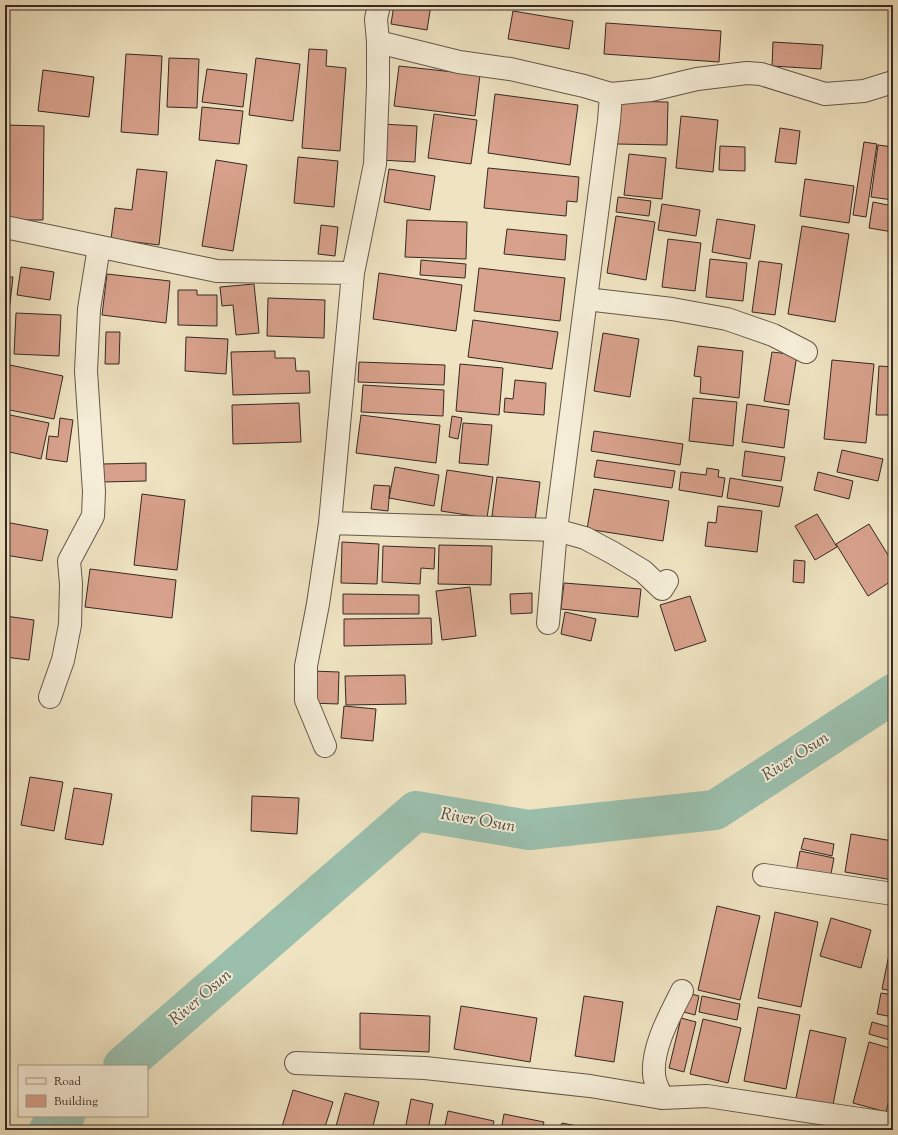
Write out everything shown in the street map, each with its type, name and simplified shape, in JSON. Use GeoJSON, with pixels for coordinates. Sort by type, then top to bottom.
{"type":"FeatureCollection","features":[{"type":"Feature","properties":{"kind":"street"},"geometry":{"type":"LineString","coordinates":[[325,746],[306,700],[306,666],[330,523],[353,273],[375,164],[378,42],[373,10]]}},
{"type":"Feature","properties":{"kind":"street"},"geometry":{"type":"LineString","coordinates":[[378,42],[459,62],[524,73],[584,86],[611,94],[651,90],[697,79],[747,73],[762,74],[825,94],[864,91],[893,82]]}},
{"type":"Feature","properties":{"kind":"street"},"geometry":{"type":"LineString","coordinates":[[548,623],[556,530],[609,121],[611,94]]}},
{"type":"Feature","properties":{"kind":"street"},"geometry":{"type":"LineString","coordinates":[[5,227],[217,271],[353,273]]}},
{"type":"Feature","properties":{"kind":"street"},"geometry":{"type":"LineString","coordinates":[[50,697],[63,660],[70,625],[71,584],[69,561],[93,516],[94,492],[86,371],[90,309],[99,247]]}},
{"type":"Feature","properties":{"kind":"street"},"geometry":{"type":"LineString","coordinates":[[586,299],[672,309],[727,319],[773,335],[806,352]]}},
{"type":"Feature","properties":{"kind":"street"},"geometry":{"type":"LineString","coordinates":[[330,523],[556,530],[585,538],[613,553],[643,571],[662,589],[667,581]]}},
{"type":"Feature","properties":{"kind":"street"},"geometry":{"type":"LineString","coordinates":[[764,875],[893,894]]}},
{"type":"Feature","properties":{"kind":"street"},"geometry":{"type":"LineString","coordinates":[[662,1098],[653,1075],[656,1054],[662,1030],[682,991]]}},
{"type":"Feature","properties":{"kind":"street"},"geometry":{"type":"LineString","coordinates":[[296,1063],[425,1068],[590,1086],[662,1098],[707,1096],[893,1124]]}},
{"type":"Feature","properties":{"kind":"building"},"geometry":{"type":"Polygon","coordinates":[[[394,5],[431,5],[427,30],[391,24],[394,5]]]}},
{"type":"Feature","properties":{"kind":"building"},"geometry":{"type":"Polygon","coordinates":[[[513,11],[573,21],[569,49],[508,39],[513,11]]]}},
{"type":"Feature","properties":{"kind":"building"},"geometry":{"type":"Polygon","coordinates":[[[606,23],[721,31],[719,62],[604,54],[606,23]]]}},
{"type":"Feature","properties":{"kind":"building"},"geometry":{"type":"Polygon","coordinates":[[[773,42],[823,45],[821,69],[772,66],[773,42]]]}},
{"type":"Feature","properties":{"kind":"building"},"geometry":{"type":"Polygon","coordinates":[[[309,49],[327,50],[326,66],[346,68],[340,151],[302,148],[309,49]]]}},
{"type":"Feature","properties":{"kind":"building"},"geometry":{"type":"Polygon","coordinates":[[[126,54],[162,56],[158,135],[121,132],[126,54]]]}},
{"type":"Feature","properties":{"kind":"building"},"geometry":{"type":"Polygon","coordinates":[[[169,58],[199,59],[197,108],[167,107],[169,58]]]}},
{"type":"Feature","properties":{"kind":"building"},"geometry":{"type":"Polygon","coordinates":[[[256,58],[300,64],[293,121],[249,115],[256,58]]]}},
{"type":"Feature","properties":{"kind":"building"},"geometry":{"type":"Polygon","coordinates":[[[399,66],[480,75],[475,116],[394,106],[399,66]]]}},
{"type":"Feature","properties":{"kind":"building"},"geometry":{"type":"Polygon","coordinates":[[[207,69],[247,74],[243,107],[202,102],[207,69]]]}},
{"type":"Feature","properties":{"kind":"building"},"geometry":{"type":"Polygon","coordinates":[[[43,70],[94,77],[89,117],[38,111],[43,70]]]}},
{"type":"Feature","properties":{"kind":"building"},"geometry":{"type":"Polygon","coordinates":[[[495,94],[578,105],[570,165],[488,153],[495,94]]]}},
{"type":"Feature","properties":{"kind":"building"},"geometry":{"type":"Polygon","coordinates":[[[618,101],[668,102],[667,145],[617,144],[618,101]]]}},
{"type":"Feature","properties":{"kind":"building"},"geometry":{"type":"Polygon","coordinates":[[[202,107],[243,111],[239,144],[199,140],[202,107]]]}},
{"type":"Feature","properties":{"kind":"building"},"geometry":{"type":"Polygon","coordinates":[[[434,114],[477,120],[471,164],[428,158],[434,114]]]}},
{"type":"Feature","properties":{"kind":"building"},"geometry":{"type":"Polygon","coordinates":[[[681,116],[718,120],[713,172],[676,168],[681,116]]]}},
{"type":"Feature","properties":{"kind":"building"},"geometry":{"type":"Polygon","coordinates":[[[382,124],[417,126],[415,162],[381,160],[382,124]]]}},
{"type":"Feature","properties":{"kind":"building"},"geometry":{"type":"Polygon","coordinates":[[[5,125],[44,126],[43,220],[5,220],[5,125]]]}},
{"type":"Feature","properties":{"kind":"building"},"geometry":{"type":"Polygon","coordinates":[[[780,128],[800,131],[796,164],[775,162],[780,128]]]}},
{"type":"Feature","properties":{"kind":"building"},"geometry":{"type":"Polygon","coordinates":[[[864,142],[877,144],[866,217],[853,215],[864,142]]]}},
{"type":"Feature","properties":{"kind":"building"},"geometry":{"type":"Polygon","coordinates":[[[878,145],[893,147],[893,200],[871,197],[878,145]]]}},
{"type":"Feature","properties":{"kind":"building"},"geometry":{"type":"Polygon","coordinates":[[[720,146],[745,147],[745,171],[719,170],[720,146]]]}},
{"type":"Feature","properties":{"kind":"building"},"geometry":{"type":"Polygon","coordinates":[[[629,154],[666,158],[662,199],[624,195],[629,154]]]}},
{"type":"Feature","properties":{"kind":"building"},"geometry":{"type":"Polygon","coordinates":[[[298,157],[338,161],[334,207],[294,203],[298,157]]]}},
{"type":"Feature","properties":{"kind":"building"},"geometry":{"type":"Polygon","coordinates":[[[216,160],[247,165],[233,251],[202,246],[216,160]]]}},
{"type":"Feature","properties":{"kind":"building"},"geometry":{"type":"Polygon","coordinates":[[[488,168],[579,177],[577,202],[567,201],[566,216],[484,208],[488,168]]]}},
{"type":"Feature","properties":{"kind":"building"},"geometry":{"type":"Polygon","coordinates":[[[137,169],[167,172],[159,245],[111,239],[115,208],[132,210],[137,169]]]}},
{"type":"Feature","properties":{"kind":"building"},"geometry":{"type":"Polygon","coordinates":[[[389,169],[435,176],[430,210],[384,202],[389,169]]]}},
{"type":"Feature","properties":{"kind":"building"},"geometry":{"type":"Polygon","coordinates":[[[805,179],[854,186],[849,223],[800,216],[805,179]]]}},
{"type":"Feature","properties":{"kind":"building"},"geometry":{"type":"Polygon","coordinates":[[[618,197],[651,201],[649,216],[616,212],[618,197]]]}},
{"type":"Feature","properties":{"kind":"building"},"geometry":{"type":"Polygon","coordinates":[[[873,202],[893,206],[893,232],[869,228],[873,202]]]}},
{"type":"Feature","properties":{"kind":"building"},"geometry":{"type":"Polygon","coordinates":[[[662,204],[700,210],[696,236],[658,230],[662,204]]]}},
{"type":"Feature","properties":{"kind":"building"},"geometry":{"type":"Polygon","coordinates":[[[616,216],[655,222],[646,280],[607,273],[616,216]]]}},
{"type":"Feature","properties":{"kind":"building"},"geometry":{"type":"Polygon","coordinates":[[[717,219],[755,225],[750,259],[712,252],[717,219]]]}},
{"type":"Feature","properties":{"kind":"building"},"geometry":{"type":"Polygon","coordinates":[[[407,220],[467,222],[466,259],[405,257],[407,220]]]}},
{"type":"Feature","properties":{"kind":"building"},"geometry":{"type":"Polygon","coordinates":[[[321,225],[338,227],[335,256],[318,254],[321,225]]]}},
{"type":"Feature","properties":{"kind":"building"},"geometry":{"type":"Polygon","coordinates":[[[802,226],[849,234],[835,322],[788,314],[802,226]]]}},
{"type":"Feature","properties":{"kind":"building"},"geometry":{"type":"Polygon","coordinates":[[[507,229],[567,235],[565,260],[504,254],[507,229]]]}},
{"type":"Feature","properties":{"kind":"building"},"geometry":{"type":"Polygon","coordinates":[[[668,239],[701,243],[695,291],[662,287],[668,239]]]}},
{"type":"Feature","properties":{"kind":"building"},"geometry":{"type":"Polygon","coordinates":[[[710,259],[747,263],[743,301],[706,297],[710,259]]]}},
{"type":"Feature","properties":{"kind":"building"},"geometry":{"type":"Polygon","coordinates":[[[421,260],[466,264],[465,278],[420,275],[421,260]]]}},
{"type":"Feature","properties":{"kind":"building"},"geometry":{"type":"Polygon","coordinates":[[[759,261],[782,264],[775,315],[752,312],[759,261]]]}},
{"type":"Feature","properties":{"kind":"building"},"geometry":{"type":"Polygon","coordinates":[[[21,267],[54,272],[50,300],[17,295],[21,267]]]}},
{"type":"Feature","properties":{"kind":"building"},"geometry":{"type":"Polygon","coordinates":[[[479,268],[565,278],[560,321],[474,311],[479,268]]]}},
{"type":"Feature","properties":{"kind":"building"},"geometry":{"type":"Polygon","coordinates":[[[379,273],[462,285],[456,331],[373,319],[379,273]]]}},
{"type":"Feature","properties":{"kind":"building"},"geometry":{"type":"Polygon","coordinates":[[[107,274],[170,281],[166,323],[102,315],[107,274]]]}},
{"type":"Feature","properties":{"kind":"building"},"geometry":{"type":"Polygon","coordinates":[[[5,277],[13,277],[5,347],[5,277]]]}},
{"type":"Feature","properties":{"kind":"building"},"geometry":{"type":"Polygon","coordinates":[[[254,284],[259,333],[236,335],[233,305],[222,306],[220,287],[254,284]]]}},
{"type":"Feature","properties":{"kind":"building"},"geometry":{"type":"Polygon","coordinates":[[[178,290],[197,290],[197,295],[217,295],[217,326],[178,325],[178,290]]]}},
{"type":"Feature","properties":{"kind":"building"},"geometry":{"type":"Polygon","coordinates":[[[268,298],[325,300],[324,338],[267,336],[268,298]]]}},
{"type":"Feature","properties":{"kind":"building"},"geometry":{"type":"Polygon","coordinates":[[[16,313],[61,315],[59,356],[14,354],[16,313]]]}},
{"type":"Feature","properties":{"kind":"building"},"geometry":{"type":"Polygon","coordinates":[[[473,320],[558,332],[552,369],[468,357],[473,320]]]}},
{"type":"Feature","properties":{"kind":"building"},"geometry":{"type":"Polygon","coordinates":[[[106,332],[120,332],[119,364],[105,364],[106,332]]]}},
{"type":"Feature","properties":{"kind":"building"},"geometry":{"type":"Polygon","coordinates":[[[603,333],[639,339],[630,397],[594,391],[603,333]]]}},
{"type":"Feature","properties":{"kind":"building"},"geometry":{"type":"Polygon","coordinates":[[[186,337],[228,339],[226,374],[185,371],[186,337]]]}},
{"type":"Feature","properties":{"kind":"building"},"geometry":{"type":"Polygon","coordinates":[[[698,346],[743,351],[739,398],[700,393],[701,377],[694,376],[698,346]]]}},
{"type":"Feature","properties":{"kind":"building"},"geometry":{"type":"Polygon","coordinates":[[[275,351],[275,358],[295,358],[296,371],[309,371],[310,393],[233,395],[231,352],[275,351]]]}},
{"type":"Feature","properties":{"kind":"building"},"geometry":{"type":"Polygon","coordinates":[[[772,352],[797,355],[789,405],[764,401],[772,352]]]}},
{"type":"Feature","properties":{"kind":"building"},"geometry":{"type":"Polygon","coordinates":[[[832,360],[874,364],[866,443],[824,439],[832,360]]]}},
{"type":"Feature","properties":{"kind":"building"},"geometry":{"type":"Polygon","coordinates":[[[359,362],[445,365],[444,385],[358,382],[359,362]]]}},
{"type":"Feature","properties":{"kind":"building"},"geometry":{"type":"Polygon","coordinates":[[[5,364],[63,376],[54,419],[5,409],[5,364]]]}},
{"type":"Feature","properties":{"kind":"building"},"geometry":{"type":"Polygon","coordinates":[[[460,364],[503,368],[499,415],[456,411],[460,364]]]}},
{"type":"Feature","properties":{"kind":"building"},"geometry":{"type":"Polygon","coordinates":[[[879,366],[893,367],[893,415],[876,415],[879,366]]]}},
{"type":"Feature","properties":{"kind":"building"},"geometry":{"type":"Polygon","coordinates":[[[515,380],[546,383],[544,415],[504,412],[505,398],[513,399],[515,380]]]}},
{"type":"Feature","properties":{"kind":"building"},"geometry":{"type":"Polygon","coordinates":[[[363,385],[444,390],[443,416],[361,412],[363,385]]]}},
{"type":"Feature","properties":{"kind":"building"},"geometry":{"type":"Polygon","coordinates":[[[693,398],[737,402],[733,446],[689,441],[693,398]]]}},
{"type":"Feature","properties":{"kind":"building"},"geometry":{"type":"Polygon","coordinates":[[[299,403],[301,442],[233,444],[232,405],[299,403]]]}},
{"type":"Feature","properties":{"kind":"building"},"geometry":{"type":"Polygon","coordinates":[[[747,404],[789,410],[784,448],[742,442],[747,404]]]}},
{"type":"Feature","properties":{"kind":"building"},"geometry":{"type":"Polygon","coordinates":[[[5,414],[49,423],[41,459],[5,451],[5,414]]]}},
{"type":"Feature","properties":{"kind":"building"},"geometry":{"type":"Polygon","coordinates":[[[361,415],[440,425],[436,463],[356,453],[361,415]]]}},
{"type":"Feature","properties":{"kind":"building"},"geometry":{"type":"Polygon","coordinates":[[[452,416],[462,418],[458,439],[449,437],[452,416]]]}},
{"type":"Feature","properties":{"kind":"building"},"geometry":{"type":"Polygon","coordinates":[[[60,418],[73,420],[67,462],[46,459],[49,436],[58,437],[60,418]]]}},
{"type":"Feature","properties":{"kind":"building"},"geometry":{"type":"Polygon","coordinates":[[[463,423],[492,425],[488,465],[459,463],[463,423]]]}},
{"type":"Feature","properties":{"kind":"building"},"geometry":{"type":"Polygon","coordinates":[[[594,431],[683,444],[680,465],[591,451],[594,431]]]}},
{"type":"Feature","properties":{"kind":"building"},"geometry":{"type":"Polygon","coordinates":[[[842,450],[883,459],[878,481],[837,472],[842,450]]]}},
{"type":"Feature","properties":{"kind":"building"},"geometry":{"type":"Polygon","coordinates":[[[745,451],[785,457],[781,481],[742,476],[745,451]]]}},
{"type":"Feature","properties":{"kind":"building"},"geometry":{"type":"Polygon","coordinates":[[[597,460],[675,471],[672,488],[594,477],[597,460]]]}},
{"type":"Feature","properties":{"kind":"building"},"geometry":{"type":"Polygon","coordinates":[[[146,463],[146,481],[102,482],[102,464],[146,463]]]}},
{"type":"Feature","properties":{"kind":"building"},"geometry":{"type":"Polygon","coordinates":[[[395,467],[439,475],[434,506],[389,498],[395,467]]]}},
{"type":"Feature","properties":{"kind":"building"},"geometry":{"type":"Polygon","coordinates":[[[707,468],[719,470],[718,477],[725,478],[722,497],[679,490],[681,472],[706,475],[707,468]]]}},
{"type":"Feature","properties":{"kind":"building"},"geometry":{"type":"Polygon","coordinates":[[[447,470],[493,477],[487,518],[441,511],[447,470]]]}},
{"type":"Feature","properties":{"kind":"building"},"geometry":{"type":"Polygon","coordinates":[[[818,472],[853,481],[849,499],[814,490],[818,472]]]}},
{"type":"Feature","properties":{"kind":"building"},"geometry":{"type":"Polygon","coordinates":[[[497,477],[540,482],[535,521],[492,516],[497,477]]]}},
{"type":"Feature","properties":{"kind":"building"},"geometry":{"type":"Polygon","coordinates":[[[730,478],[783,487],[779,507],[727,498],[730,478]]]}},
{"type":"Feature","properties":{"kind":"building"},"geometry":{"type":"Polygon","coordinates":[[[374,485],[390,486],[388,511],[371,509],[374,485]]]}},
{"type":"Feature","properties":{"kind":"building"},"geometry":{"type":"Polygon","coordinates":[[[594,489],[669,501],[663,541],[587,529],[594,489]]]}},
{"type":"Feature","properties":{"kind":"building"},"geometry":{"type":"Polygon","coordinates":[[[142,494],[185,500],[177,570],[134,565],[142,494]]]}},
{"type":"Feature","properties":{"kind":"building"},"geometry":{"type":"Polygon","coordinates":[[[718,506],[762,511],[757,552],[705,546],[708,522],[716,523],[718,506]]]}},
{"type":"Feature","properties":{"kind":"building"},"geometry":{"type":"Polygon","coordinates":[[[817,514],[837,547],[815,560],[795,526],[817,514]]]}},
{"type":"Feature","properties":{"kind":"building"},"geometry":{"type":"Polygon","coordinates":[[[5,522],[48,530],[42,561],[5,555],[5,522]]]}},
{"type":"Feature","properties":{"kind":"building"},"geometry":{"type":"Polygon","coordinates":[[[869,524],[893,563],[893,580],[868,596],[836,544],[869,524]]]}},
{"type":"Feature","properties":{"kind":"building"},"geometry":{"type":"Polygon","coordinates":[[[342,542],[379,544],[377,584],[341,583],[342,542]]]}},
{"type":"Feature","properties":{"kind":"building"},"geometry":{"type":"Polygon","coordinates":[[[439,545],[492,546],[491,585],[438,584],[439,545]]]}},
{"type":"Feature","properties":{"kind":"building"},"geometry":{"type":"Polygon","coordinates":[[[383,546],[435,548],[434,569],[421,568],[420,584],[382,582],[383,546]]]}},
{"type":"Feature","properties":{"kind":"building"},"geometry":{"type":"Polygon","coordinates":[[[794,560],[805,561],[804,583],[793,582],[794,560]]]}},
{"type":"Feature","properties":{"kind":"building"},"geometry":{"type":"Polygon","coordinates":[[[90,569],[176,580],[172,618],[85,607],[90,569]]]}},
{"type":"Feature","properties":{"kind":"building"},"geometry":{"type":"Polygon","coordinates":[[[564,583],[641,589],[638,617],[561,609],[564,583]]]}},
{"type":"Feature","properties":{"kind":"building"},"geometry":{"type":"Polygon","coordinates":[[[470,587],[476,636],[442,640],[436,591],[470,587]]]}},
{"type":"Feature","properties":{"kind":"building"},"geometry":{"type":"Polygon","coordinates":[[[532,593],[532,613],[511,614],[510,594],[532,593]]]}},
{"type":"Feature","properties":{"kind":"building"},"geometry":{"type":"Polygon","coordinates":[[[343,594],[419,595],[419,614],[343,614],[343,594]]]}},
{"type":"Feature","properties":{"kind":"building"},"geometry":{"type":"Polygon","coordinates":[[[690,596],[706,641],[675,651],[660,605],[690,596]]]}},
{"type":"Feature","properties":{"kind":"building"},"geometry":{"type":"Polygon","coordinates":[[[565,612],[596,619],[591,641],[561,634],[565,612]]]}},
{"type":"Feature","properties":{"kind":"building"},"geometry":{"type":"Polygon","coordinates":[[[5,616],[34,620],[29,660],[5,657],[5,616]]]}},
{"type":"Feature","properties":{"kind":"building"},"geometry":{"type":"Polygon","coordinates":[[[431,618],[432,644],[344,646],[344,619],[431,618]]]}},
{"type":"Feature","properties":{"kind":"building"},"geometry":{"type":"Polygon","coordinates":[[[311,671],[339,672],[338,704],[310,703],[311,671]]]}},
{"type":"Feature","properties":{"kind":"building"},"geometry":{"type":"Polygon","coordinates":[[[405,675],[406,704],[346,705],[345,676],[405,675]]]}},
{"type":"Feature","properties":{"kind":"building"},"geometry":{"type":"Polygon","coordinates":[[[344,706],[376,709],[373,741],[341,738],[344,706]]]}},
{"type":"Feature","properties":{"kind":"building"},"geometry":{"type":"Polygon","coordinates":[[[5,771],[10,772],[5,794],[5,771]]]}},
{"type":"Feature","properties":{"kind":"building"},"geometry":{"type":"Polygon","coordinates":[[[30,777],[63,782],[54,831],[21,825],[30,777]]]}},
{"type":"Feature","properties":{"kind":"building"},"geometry":{"type":"Polygon","coordinates":[[[74,788],[112,794],[103,845],[65,839],[74,788]]]}},
{"type":"Feature","properties":{"kind":"building"},"geometry":{"type":"Polygon","coordinates":[[[252,796],[299,798],[297,834],[251,831],[252,796]]]}},
{"type":"Feature","properties":{"kind":"building"},"geometry":{"type":"Polygon","coordinates":[[[851,834],[893,841],[893,880],[845,872],[851,834]]]}},
{"type":"Feature","properties":{"kind":"building"},"geometry":{"type":"Polygon","coordinates":[[[804,838],[834,844],[832,856],[801,849],[804,838]]]}},
{"type":"Feature","properties":{"kind":"building"},"geometry":{"type":"Polygon","coordinates":[[[800,851],[834,858],[830,879],[796,872],[800,851]]]}},
{"type":"Feature","properties":{"kind":"building"},"geometry":{"type":"Polygon","coordinates":[[[717,906],[760,916],[740,1000],[698,990],[717,906]]]}},
{"type":"Feature","properties":{"kind":"building"},"geometry":{"type":"Polygon","coordinates":[[[775,912],[818,922],[801,1007],[758,998],[775,912]]]}},
{"type":"Feature","properties":{"kind":"building"},"geometry":{"type":"Polygon","coordinates":[[[831,918],[871,930],[861,968],[820,956],[831,918]]]}},
{"type":"Feature","properties":{"kind":"building"},"geometry":{"type":"Polygon","coordinates":[[[893,935],[893,991],[882,989],[893,935]]]}},
{"type":"Feature","properties":{"kind":"building"},"geometry":{"type":"Polygon","coordinates":[[[684,992],[699,996],[695,1015],[680,1011],[684,992]]]}},
{"type":"Feature","properties":{"kind":"building"},"geometry":{"type":"Polygon","coordinates":[[[881,993],[893,995],[893,1017],[877,1014],[881,993]]]}},
{"type":"Feature","properties":{"kind":"building"},"geometry":{"type":"Polygon","coordinates":[[[584,996],[623,1002],[614,1062],[575,1056],[584,996]]]}},
{"type":"Feature","properties":{"kind":"building"},"geometry":{"type":"Polygon","coordinates":[[[702,996],[740,1004],[737,1020],[699,1012],[702,996]]]}},
{"type":"Feature","properties":{"kind":"building"},"geometry":{"type":"Polygon","coordinates":[[[461,1006],[537,1018],[530,1062],[454,1049],[461,1006]]]}},
{"type":"Feature","properties":{"kind":"building"},"geometry":{"type":"Polygon","coordinates":[[[758,1007],[800,1015],[786,1089],[744,1081],[758,1007]]]}},
{"type":"Feature","properties":{"kind":"building"},"geometry":{"type":"Polygon","coordinates":[[[360,1013],[430,1016],[429,1052],[360,1049],[360,1013]]]}},
{"type":"Feature","properties":{"kind":"building"},"geometry":{"type":"Polygon","coordinates":[[[681,1018],[696,1022],[684,1072],[669,1068],[681,1018]]]}},
{"type":"Feature","properties":{"kind":"building"},"geometry":{"type":"Polygon","coordinates":[[[703,1019],[741,1028],[728,1083],[690,1074],[703,1019]]]}},
{"type":"Feature","properties":{"kind":"building"},"geometry":{"type":"Polygon","coordinates":[[[872,1022],[893,1028],[893,1041],[869,1034],[872,1022]]]}},
{"type":"Feature","properties":{"kind":"building"},"geometry":{"type":"Polygon","coordinates":[[[810,1030],[846,1038],[832,1110],[795,1103],[810,1030]]]}},
{"type":"Feature","properties":{"kind":"building"},"geometry":{"type":"Polygon","coordinates":[[[869,1042],[893,1049],[893,1084],[886,1112],[853,1103],[869,1042]]]}},
{"type":"Feature","properties":{"kind":"building"},"geometry":{"type":"Polygon","coordinates":[[[293,1090],[333,1102],[324,1130],[281,1130],[293,1090]]]}},
{"type":"Feature","properties":{"kind":"building"},"geometry":{"type":"Polygon","coordinates":[[[345,1093],[379,1102],[372,1130],[335,1130],[345,1093]]]}},
{"type":"Feature","properties":{"kind":"building"},"geometry":{"type":"Polygon","coordinates":[[[411,1099],[433,1104],[428,1130],[405,1130],[411,1099]]]}},
{"type":"Feature","properties":{"kind":"building"},"geometry":{"type":"Polygon","coordinates":[[[448,1111],[494,1121],[492,1130],[444,1130],[448,1111]]]}},
{"type":"Feature","properties":{"kind":"building"},"geometry":{"type":"Polygon","coordinates":[[[504,1114],[544,1122],[542,1130],[501,1130],[504,1114]]]}},
{"type":"Feature","properties":{"kind":"building"},"geometry":{"type":"Polygon","coordinates":[[[562,1123],[582,1127],[581,1130],[560,1130],[562,1123]]]}},
{"type":"Feature","properties":{"kind":"waterway","name":"River Osun"},"geometry":{"type":"LineString","coordinates":[[124,1065],[416,811],[529,830],[715,810],[893,694]]}},
{"type":"Feature","properties":{"kind":"waterway","name":"River Osun"},"geometry":{"type":"LineString","coordinates":[[49,1130],[64,1117]]}}]}
